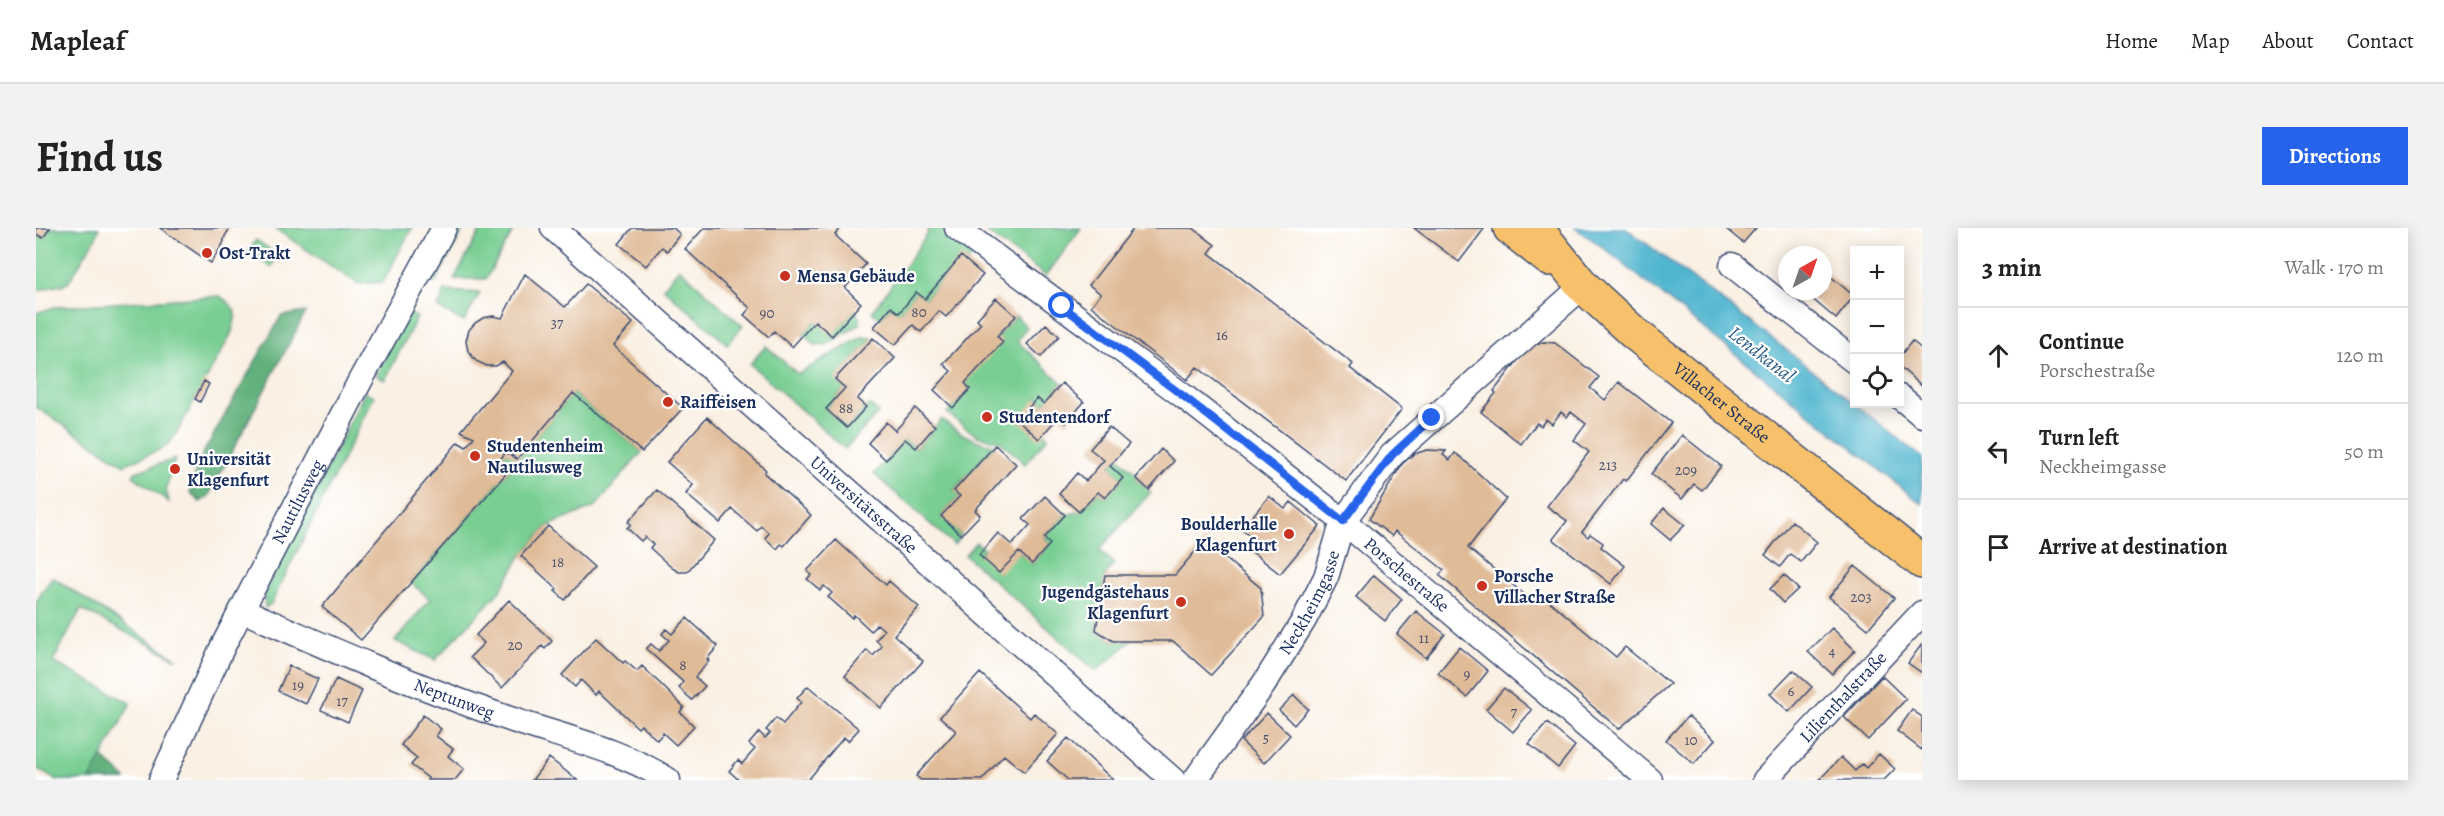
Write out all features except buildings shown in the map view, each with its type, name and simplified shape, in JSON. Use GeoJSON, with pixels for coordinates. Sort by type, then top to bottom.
{"type":"FeatureCollection","features":[{"type":"Feature","properties":{"kind":"main road"},"geometry":{"type":"LineString","coordinates":[[1510,228],[1583,285]]}},
{"type":"Feature","properties":{"kind":"main road","name":"Villacher Straße"},"geometry":{"type":"LineString","coordinates":[[1536,228],[1583,285],[1634,333],[1922,562]]}},
{"type":"Feature","properties":{"kind":"street","name":"Nautilusweg"},"geometry":{"type":"LineString","coordinates":[[161,780],[242,610],[365,370],[444,228]]}},
{"type":"Feature","properties":{"kind":"street","name":"Universitätsstraße"},"geometry":{"type":"LineString","coordinates":[[553,228],[1173,780]]}},
{"type":"Feature","properties":{"kind":"street","name":"Porschestraße"},"geometry":{"type":"LineString","coordinates":[[957,228],[1182,395],[1343,521],[1650,780]]}},
{"type":"Feature","properties":{"kind":"street"},"geometry":{"type":"LineString","coordinates":[[1732,265],[1850,359]]}},
{"type":"Feature","properties":{"kind":"street","name":"Neckheimgasse"},"geometry":{"type":"LineString","coordinates":[[1195,780],[1264,684],[1304,620],[1326,577],[1343,521],[1392,455],[1583,285]]}},
{"type":"Feature","properties":{"kind":"street"},"geometry":{"type":"LineString","coordinates":[[1904,401],[1922,415]]}},
{"type":"Feature","properties":{"kind":"street","name":"Neptunweg"},"geometry":{"type":"LineString","coordinates":[[242,610],[377,670],[506,718],[622,757],[668,780]]}},
{"type":"Feature","properties":{"kind":"street","name":"Lilienthalstraße"},"geometry":{"type":"LineString","coordinates":[[1765,780],[1922,613]]}},
{"type":"Feature","properties":{"kind":"green space"},"geometry":{"type":"Polygon","coordinates":[[[50,228],[99,228],[96,237],[68,283],[36,291],[36,234],[43,238],[50,228]]]}},
{"type":"Feature","properties":{"kind":"green space"},"geometry":{"type":"Polygon","coordinates":[[[274,228],[412,228],[383,282],[358,284],[274,228]]]}},
{"type":"Feature","properties":{"kind":"green space"},"geometry":{"type":"Polygon","coordinates":[[[453,228],[464,228],[435,283],[424,282],[453,228]]]}},
{"type":"Feature","properties":{"kind":"green space"},"geometry":{"type":"Polygon","coordinates":[[[482,228],[514,230],[486,279],[454,279],[482,228]]]}},
{"type":"Feature","properties":{"kind":"green space"},"geometry":{"type":"Polygon","coordinates":[[[928,228],[939,228],[974,254],[968,262],[961,257],[925,299],[916,292],[899,313],[891,307],[881,319],[872,312],[927,235],[928,228]]]}},
{"type":"Feature","properties":{"kind":"green space"},"geometry":{"type":"Polygon","coordinates":[[[981,228],[1081,228],[1046,276],[981,228]]]}},
{"type":"Feature","properties":{"kind":"green space"},"geometry":{"type":"Polygon","coordinates":[[[256,240],[278,255],[271,267],[248,252],[256,240]]]}},
{"type":"Feature","properties":{"kind":"green space"},"geometry":{"type":"Polygon","coordinates":[[[679,268],[743,326],[727,344],[663,288],[679,268]]]}},
{"type":"Feature","properties":{"kind":"green space"},"geometry":{"type":"Polygon","coordinates":[[[445,291],[480,293],[464,322],[438,308],[445,291]]]}},
{"type":"Feature","properties":{"kind":"green space"},"geometry":{"type":"Polygon","coordinates":[[[220,296],[230,304],[235,312],[231,334],[176,434],[166,447],[124,465],[36,407],[36,313],[54,307],[220,296]]]}},
{"type":"Feature","properties":{"kind":"green space"},"geometry":{"type":"Polygon","coordinates":[[[855,310],[860,318],[860,324],[826,345],[815,345],[803,334],[815,321],[832,335],[855,310]]]}},
{"type":"Feature","properties":{"kind":"green space"},"geometry":{"type":"Polygon","coordinates":[[[306,312],[208,497],[200,502],[190,492],[198,462],[281,316],[306,312]]]}},
{"type":"Feature","properties":{"kind":"green space"},"geometry":{"type":"Polygon","coordinates":[[[408,313],[417,317],[385,380],[376,375],[408,313]]]}},
{"type":"Feature","properties":{"kind":"green space"},"geometry":{"type":"Polygon","coordinates":[[[1016,316],[1027,327],[1017,341],[1062,383],[1044,404],[1037,398],[1044,433],[1048,437],[1025,464],[1000,441],[977,436],[947,413],[970,389],[965,383],[997,336],[1016,316]]]}},
{"type":"Feature","properties":{"kind":"green space"},"geometry":{"type":"Polygon","coordinates":[[[862,337],[873,338],[836,379],[845,388],[826,409],[847,428],[870,405],[878,413],[845,449],[750,364],[766,346],[798,374],[862,337]]]}},
{"type":"Feature","properties":{"kind":"green space"},"geometry":{"type":"Polygon","coordinates":[[[365,392],[374,396],[271,604],[265,608],[264,594],[365,392]]]}},
{"type":"Feature","properties":{"kind":"green space"},"geometry":{"type":"Polygon","coordinates":[[[573,393],[642,452],[595,507],[548,526],[521,556],[500,591],[435,660],[395,641],[430,599],[411,583],[510,469],[498,462],[506,452],[517,458],[573,393]]]}},
{"type":"Feature","properties":{"kind":"green space"},"geometry":{"type":"Polygon","coordinates":[[[942,419],[967,436],[995,445],[954,490],[960,496],[941,516],[961,535],[954,545],[874,474],[905,439],[916,448],[942,419]]]}},
{"type":"Feature","properties":{"kind":"green space"},"geometry":{"type":"Polygon","coordinates":[[[1118,457],[1138,475],[1136,478],[1151,492],[1099,550],[1114,564],[1105,575],[1096,630],[1113,641],[1131,641],[1096,671],[965,555],[976,542],[984,549],[979,555],[1019,552],[1032,564],[1050,544],[1044,538],[1065,515],[1080,512],[1098,492],[1105,498],[1123,478],[1110,466],[1118,457]]]}},
{"type":"Feature","properties":{"kind":"green space"},"geometry":{"type":"Polygon","coordinates":[[[175,459],[166,489],[169,502],[133,476],[135,472],[175,459]]]}},
{"type":"Feature","properties":{"kind":"green space"},"geometry":{"type":"Polygon","coordinates":[[[52,577],[177,659],[81,609],[53,662],[131,703],[90,780],[56,780],[36,768],[36,602],[52,577]]]}},
{"type":"Feature","properties":{"kind":"green space"},"geometry":{"type":"Polygon","coordinates":[[[102,757],[126,779],[126,780],[90,780],[102,757]]]}},
{"type":"Feature","properties":{"kind":"water","name":"Lendkanal"},"geometry":{"type":"Polygon","coordinates":[[[1575,228],[1626,228],[1850,400],[1850,408],[1860,408],[1922,457],[1922,504],[1597,243],[1575,228]]]}},
{"type":"Feature","properties":{"kind":"place","name":"Ost-Trakt"},"geometry":{"type":"Point","coordinates":[207,253]}},
{"type":"Feature","properties":{"kind":"place","name":"Mensa Gebäude"},"geometry":{"type":"Point","coordinates":[785,276]}},
{"type":"Feature","properties":{"kind":"place","name":"Raiffeisen"},"geometry":{"type":"Point","coordinates":[668,402]}},
{"type":"Feature","properties":{"kind":"place","name":"Studentendorf"},"geometry":{"type":"Point","coordinates":[987,417]}},
{"type":"Feature","properties":{"kind":"place","name":"Studentenheim Nautilusweg"},"geometry":{"type":"Point","coordinates":[475,456]}},
{"type":"Feature","properties":{"kind":"place","name":"Universität Klagenfurt"},"geometry":{"type":"Point","coordinates":[175,469]}},
{"type":"Feature","properties":{"kind":"place","name":"Boulderhalle Klagenfurt"},"geometry":{"type":"Point","coordinates":[1289,534]}},
{"type":"Feature","properties":{"kind":"place","name":"Porsche Villacher Straße"},"geometry":{"type":"Point","coordinates":[1482,586]}},
{"type":"Feature","properties":{"kind":"place","name":"Jugendgästehaus Klagenfurt"},"geometry":{"type":"Point","coordinates":[1181,602]}},
{"type":"Feature","properties":{"kind":"route"},"geometry":{"type":"LineString","coordinates":[[1062,306],[1182,395],[1343,521],[1392,455],[1432,418]]}}]}
